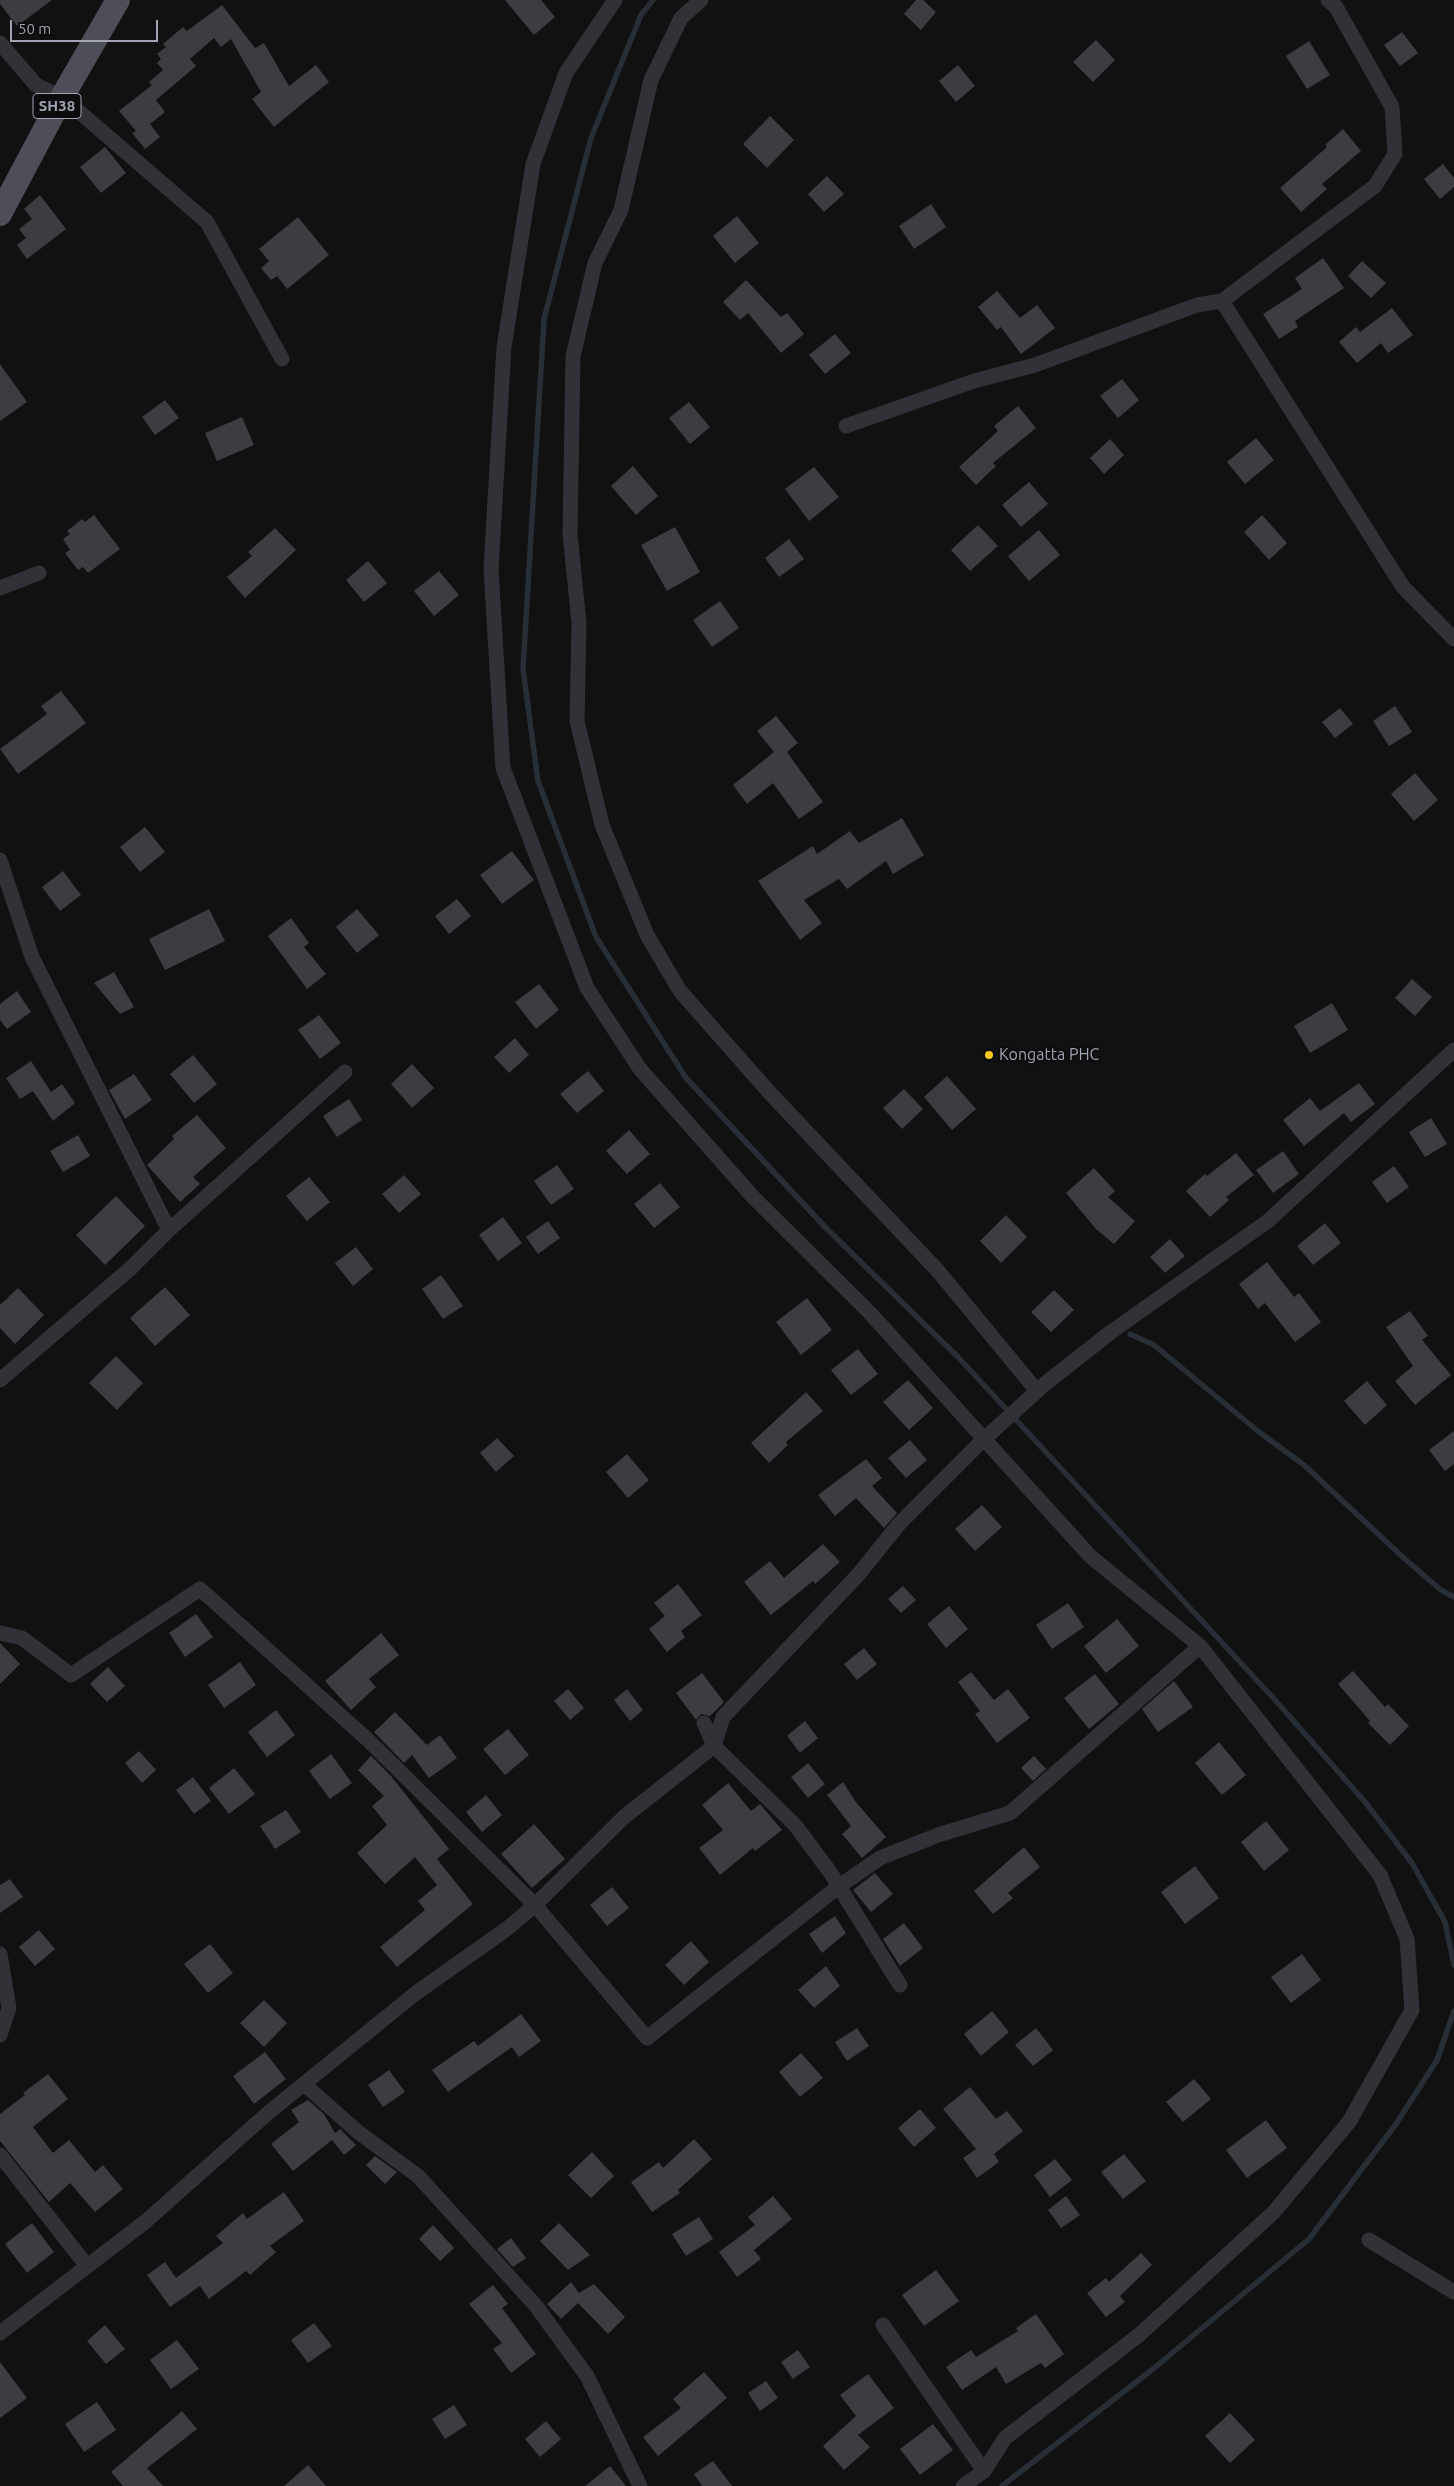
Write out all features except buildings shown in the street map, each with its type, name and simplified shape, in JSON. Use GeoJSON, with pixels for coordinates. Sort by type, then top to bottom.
{"type":"FeatureCollection","features":[{"type":"Feature","properties":{"kind":"main road","name":"SH38"},"geometry":{"type":"LineString","coordinates":[[0,214],[62,97],[118,0]]}},
{"type":"Feature","properties":{"kind":"street"},"geometry":{"type":"LineString","coordinates":[[615,0],[566,73],[533,164],[504,347],[491,569],[503,768],[587,988],[640,1069],[753,1197],[870,1313],[1090,1556],[1200,1646],[1380,1875],[1407,1939],[1412,2010],[1349,2122],[1273,2213],[1139,2335],[1005,2438],[984,2471],[963,2486]]}},
{"type":"Feature","properties":{"kind":"street"},"geometry":{"type":"LineString","coordinates":[[701,0],[681,18],[651,80],[621,210],[595,263],[573,356],[570,534],[579,623],[577,721],[602,825],[647,935],[680,991],[769,1092],[938,1270],[1037,1391]]}},
{"type":"Feature","properties":{"kind":"street"},"geometry":{"type":"LineString","coordinates":[[846,426],[974,380],[1035,365],[1197,305],[1222,301],[1375,186],[1395,154],[1392,107],[1336,7],[1328,0]]}},
{"type":"Feature","properties":{"kind":"street"},"geometry":{"type":"LineString","coordinates":[[0,43],[36,85],[62,97],[207,222],[282,360]]}},
{"type":"Feature","properties":{"kind":"street"},"geometry":{"type":"LineString","coordinates":[[1222,301],[1403,587],[1454,639]]}},
{"type":"Feature","properties":{"kind":"street"},"geometry":{"type":"LineString","coordinates":[[0,588],[38,573]]}},
{"type":"Feature","properties":{"kind":"street"},"geometry":{"type":"LineString","coordinates":[[0,860],[32,957],[169,1230]]}},
{"type":"Feature","properties":{"kind":"street"},"geometry":{"type":"LineString","coordinates":[[0,2333],[146,2222],[268,2113],[416,1993],[508,1928],[535,1905],[624,1817],[714,1746],[723,1717],[858,1574],[899,1524],[984,1439],[1037,1391],[1111,1332],[1268,1221],[1454,1050]]}},
{"type":"Feature","properties":{"kind":"street"},"geometry":{"type":"LineString","coordinates":[[0,1380],[131,1268],[169,1230],[345,1072]]}},
{"type":"Feature","properties":{"kind":"street"},"geometry":{"type":"LineString","coordinates":[[0,1633],[22,1638],[71,1675],[200,1590],[368,1741],[535,1905],[647,2038],[838,1887],[880,1858],[938,1835],[1010,1813],[1200,1646]]}},
{"type":"Feature","properties":{"kind":"street"},"geometry":{"type":"LineString","coordinates":[[704,1723],[714,1746],[795,1825],[830,1872],[900,1985]]}},
{"type":"Feature","properties":{"kind":"street"},"geometry":{"type":"LineString","coordinates":[[0,1954],[9,2008],[0,2035]]}},
{"type":"Feature","properties":{"kind":"street"},"geometry":{"type":"LineString","coordinates":[[304,2084],[358,2132],[418,2176],[536,2306],[587,2376],[640,2486]]}},
{"type":"Feature","properties":{"kind":"street"},"geometry":{"type":"LineString","coordinates":[[0,2155],[87,2266]]}},
{"type":"Feature","properties":{"kind":"street"},"geometry":{"type":"LineString","coordinates":[[1369,2240],[1454,2292]]}},
{"type":"Feature","properties":{"kind":"street"},"geometry":{"type":"LineString","coordinates":[[883,2325],[984,2471]]}},
{"type":"Feature","properties":{"kind":"waterway"},"geometry":{"type":"LineString","coordinates":[[653,0],[641,15],[591,138],[544,319],[523,669],[538,781],[596,937],[686,1078],[826,1228],[958,1357],[1276,1701],[1365,1802],[1412,1863],[1445,1922],[1454,1965]]}},
{"type":"Feature","properties":{"kind":"waterway"},"geometry":{"type":"LineString","coordinates":[[1130,1334],[1154,1345],[1259,1432],[1304,1465],[1406,1560],[1441,1590],[1454,1597]]}},
{"type":"Feature","properties":{"kind":"waterway"},"geometry":{"type":"LineString","coordinates":[[1002,2486],[1153,2369],[1309,2239],[1396,2124],[1437,2060],[1454,2011]]}},
{"type":"Feature","properties":{"kind":"place","name":"Kongatta PHC"},"geometry":{"type":"Point","coordinates":[989,1055]}}]}
